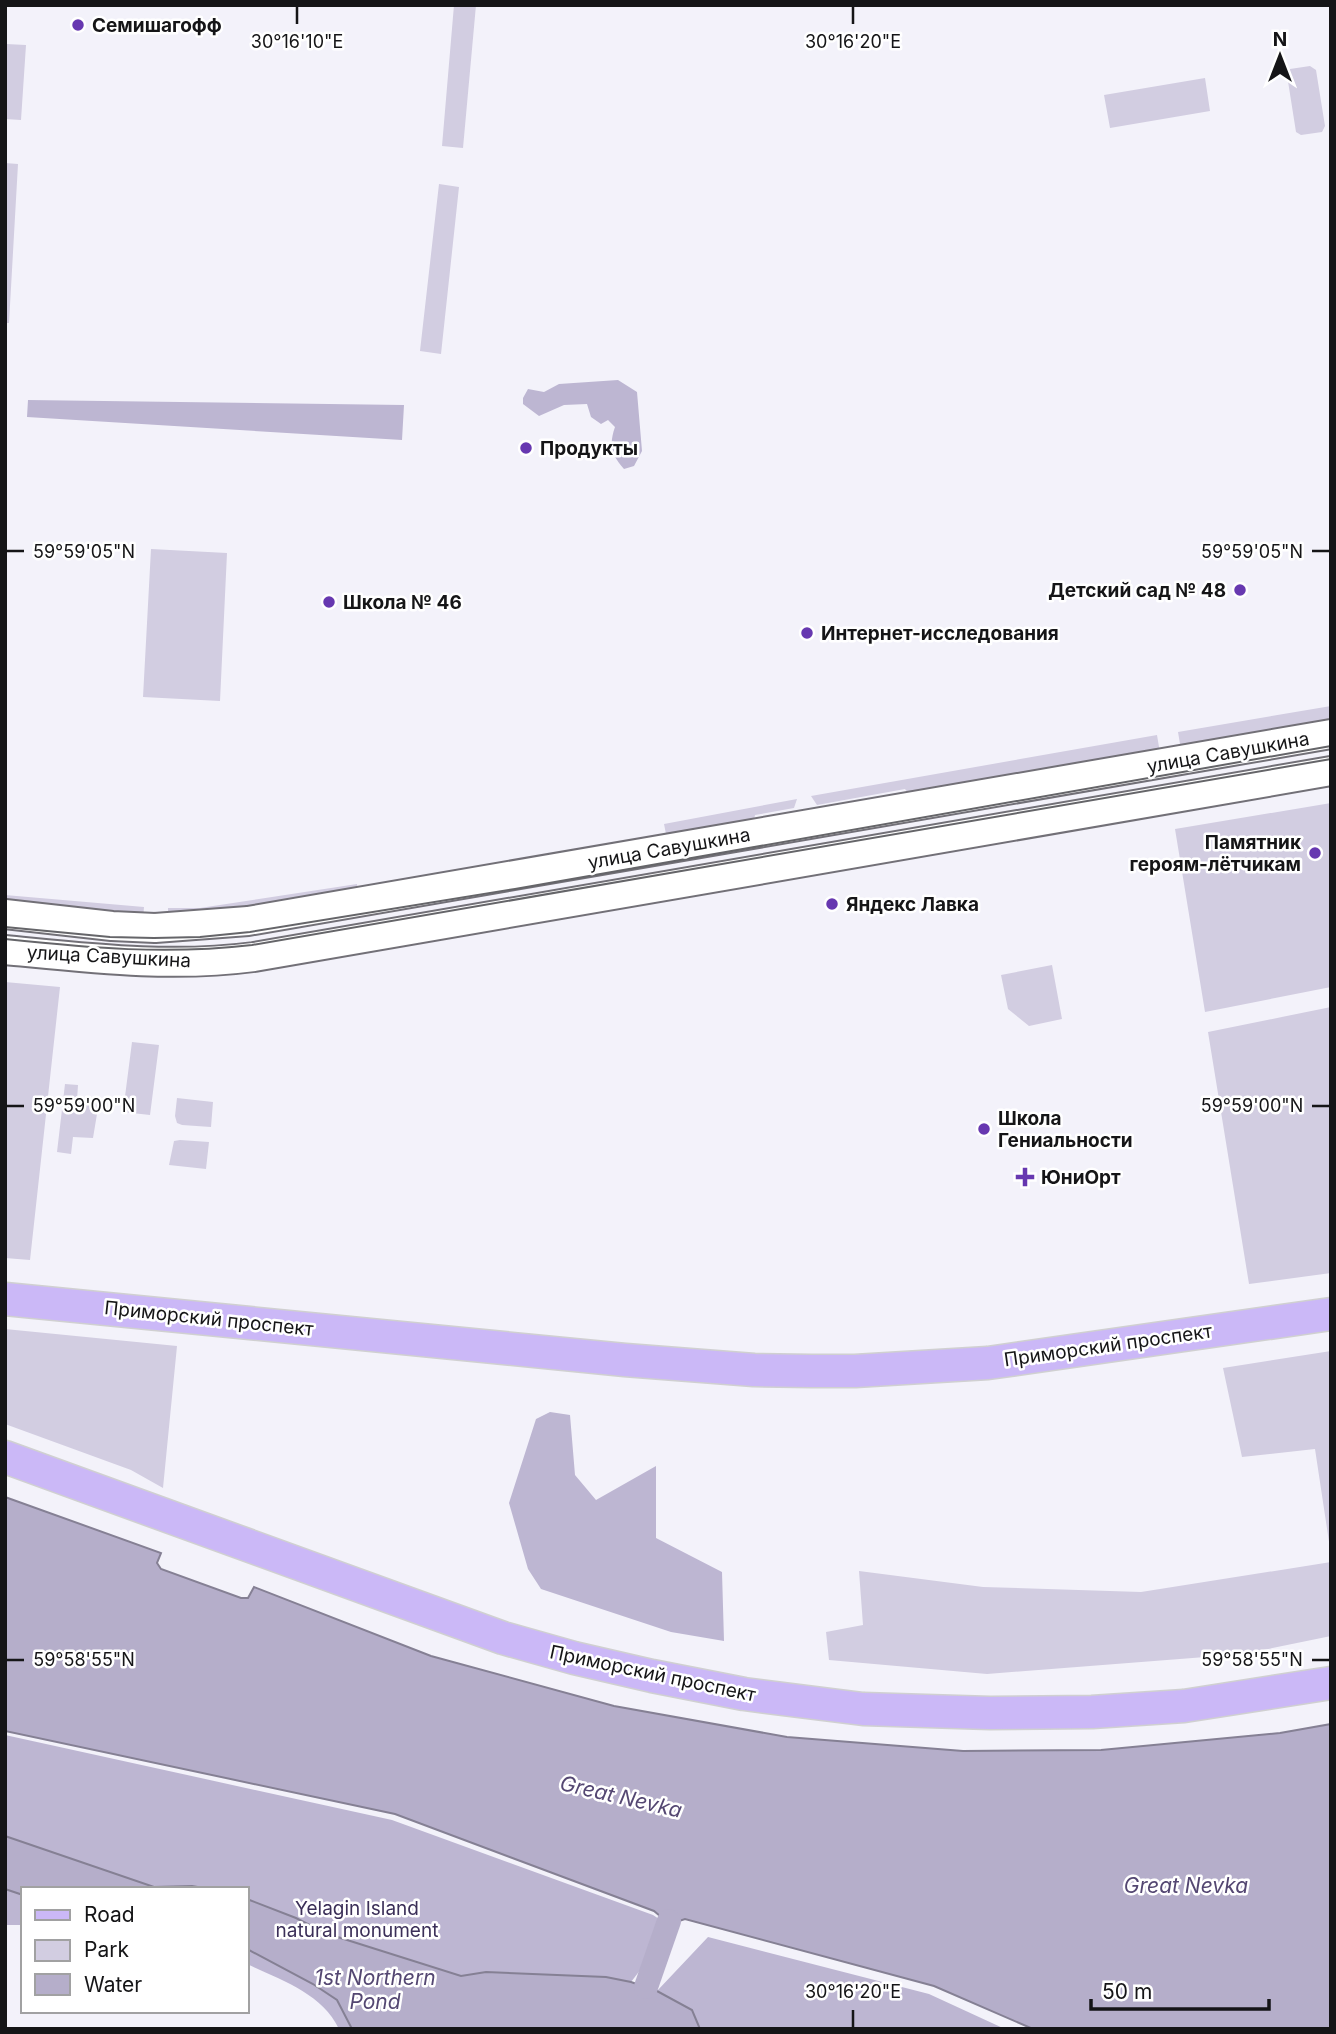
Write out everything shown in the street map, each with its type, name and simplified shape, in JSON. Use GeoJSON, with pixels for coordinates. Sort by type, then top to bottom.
{"type":"FeatureCollection","features":[{"type":"Feature","properties":{"kind":"main road","name":"улица Савушкина"},"geometry":{"type":"LineString","coordinates":[[5,914],[155,928],[248,921],[1331,734]]}},
{"type":"Feature","properties":{"kind":"main road","name":"улица Савушкина"},"geometry":{"type":"LineString","coordinates":[[5,950],[152,963],[223,961],[254,957],[1331,771]]}},
{"type":"Feature","properties":{"kind":"main road","name":"Приморский проспект"},"geometry":{"type":"LineString","coordinates":[[5,1299],[625,1360],[754,1370],[823,1371],[988,1363],[1331,1314]]}},
{"type":"Feature","properties":{"kind":"main road","name":"Приморский проспект"},"geometry":{"type":"LineString","coordinates":[[5,1457],[503,1638],[600,1664],[744,1694],[863,1709],[990,1713],[1092,1712],[1184,1706],[1331,1684]]}},
{"type":"Feature","properties":{"kind":"green space"},"geometry":{"type":"Polygon","coordinates":[[[454,5],[476,5],[463,148],[442,146],[454,5]]]}},
{"type":"Feature","properties":{"kind":"green space"},"geometry":{"type":"Polygon","coordinates":[[[6,44],[26,45],[21,120],[5,119],[6,44]]]}},
{"type":"Feature","properties":{"kind":"green space"},"geometry":{"type":"Polygon","coordinates":[[[1310,66],[1316,70],[1325,126],[1322,132],[1301,135],[1296,132],[1287,75],[1290,69],[1310,66]]]}},
{"type":"Feature","properties":{"kind":"green space"},"geometry":{"type":"Polygon","coordinates":[[[1205,78],[1210,111],[1110,128],[1104,95],[1205,78]]]}},
{"type":"Feature","properties":{"kind":"green space"},"geometry":{"type":"Polygon","coordinates":[[[5,163],[18,164],[9,323],[5,323],[5,163]]]}},
{"type":"Feature","properties":{"kind":"green space"},"geometry":{"type":"Polygon","coordinates":[[[439,184],[459,187],[441,354],[420,351],[439,184]]]}},
{"type":"Feature","properties":{"kind":"green space"},"geometry":{"type":"Polygon","coordinates":[[[618,380],[637,392],[642,451],[634,466],[624,469],[612,449],[615,427],[608,420],[601,424],[591,417],[587,404],[564,405],[539,416],[523,404],[528,389],[544,392],[559,384],[618,380]]]}},
{"type":"Feature","properties":{"kind":"green space"},"geometry":{"type":"Polygon","coordinates":[[[28,400],[404,405],[402,440],[27,417],[28,400]]]}},
{"type":"Feature","properties":{"kind":"green space"},"geometry":{"type":"Polygon","coordinates":[[[151,549],[227,553],[220,701],[143,697],[151,549]]]}},
{"type":"Feature","properties":{"kind":"green space"},"geometry":{"type":"Polygon","coordinates":[[[1331,706],[1331,724],[1181,750],[1178,732],[1331,706]]]}},
{"type":"Feature","properties":{"kind":"green space"},"geometry":{"type":"Polygon","coordinates":[[[1157,735],[1160,753],[911,797],[905,789],[817,805],[811,796],[1157,735]]]}},
{"type":"Feature","properties":{"kind":"green space"},"geometry":{"type":"Polygon","coordinates":[[[797,799],[794,808],[755,815],[753,825],[667,839],[664,824],[797,799]]]}},
{"type":"Feature","properties":{"kind":"green space"},"geometry":{"type":"Polygon","coordinates":[[[1331,803],[1331,987],[1205,1012],[1175,829],[1331,803]]]}},
{"type":"Feature","properties":{"kind":"green space"},"geometry":{"type":"Polygon","coordinates":[[[357,884],[358,893],[168,920],[168,908],[200,908],[357,884]]]}},
{"type":"Feature","properties":{"kind":"green space"},"geometry":{"type":"Polygon","coordinates":[[[5,895],[144,907],[143,919],[5,906],[5,895]]]}},
{"type":"Feature","properties":{"kind":"green space"},"geometry":{"type":"Polygon","coordinates":[[[1052,965],[1062,1019],[1029,1026],[1008,1009],[1001,975],[1052,965]]]}},
{"type":"Feature","properties":{"kind":"green space"},"geometry":{"type":"Polygon","coordinates":[[[5,982],[60,987],[30,1260],[5,1258],[5,982]]]}},
{"type":"Feature","properties":{"kind":"green space"},"geometry":{"type":"Polygon","coordinates":[[[1331,1007],[1331,1273],[1249,1284],[1208,1032],[1331,1007]]]}},
{"type":"Feature","properties":{"kind":"green space"},"geometry":{"type":"Polygon","coordinates":[[[132,1042],[159,1045],[150,1115],[123,1112],[132,1042]]]}},
{"type":"Feature","properties":{"kind":"green space"},"geometry":{"type":"Polygon","coordinates":[[[65,1084],[78,1085],[77,1100],[96,1103],[98,1108],[93,1138],[73,1137],[71,1154],[57,1152],[65,1084]]]}},
{"type":"Feature","properties":{"kind":"green space"},"geometry":{"type":"Polygon","coordinates":[[[177,1098],[213,1102],[211,1127],[177,1123],[177,1098]]]}},
{"type":"Feature","properties":{"kind":"green space"},"geometry":{"type":"Polygon","coordinates":[[[174,1141],[209,1142],[206,1169],[169,1165],[174,1141]]]}},
{"type":"Feature","properties":{"kind":"green space"},"geometry":{"type":"Polygon","coordinates":[[[5,1329],[177,1346],[163,1488],[131,1470],[5,1424],[5,1329]]]}},
{"type":"Feature","properties":{"kind":"green space"},"geometry":{"type":"Polygon","coordinates":[[[1331,1351],[1331,1555],[1315,1449],[1242,1457],[1223,1368],[1331,1351]]]}},
{"type":"Feature","properties":{"kind":"green space"},"geometry":{"type":"Polygon","coordinates":[[[550,1412],[570,1415],[575,1475],[596,1500],[656,1466],[656,1538],[722,1572],[724,1641],[671,1632],[541,1589],[528,1569],[509,1503],[536,1419],[550,1412]]]}},
{"type":"Feature","properties":{"kind":"green space"},"geometry":{"type":"Polygon","coordinates":[[[1331,1562],[1331,1636],[1244,1654],[987,1674],[829,1660],[826,1632],[863,1625],[859,1571],[983,1587],[1141,1592],[1331,1562]]]}},
{"type":"Feature","properties":{"kind":"green space","name":"Yelagin Island natural monument"},"geometry":{"type":"Polygon","coordinates":[[[5,1735],[392,1820],[659,1919],[641,1969],[631,1982],[606,1977],[486,1972],[461,1976],[325,1933],[296,1918],[248,1899],[248,1887],[154,1887],[5,1836],[5,1735]]]}},
{"type":"Feature","properties":{"kind":"green space"},"geometry":{"type":"Polygon","coordinates":[[[5,1889],[21,1894],[21,1925],[5,1925],[5,1889]]]}},
{"type":"Feature","properties":{"kind":"green space"},"geometry":{"type":"Polygon","coordinates":[[[708,1937],[929,1994],[1005,2029],[700,2029],[692,2010],[657,1991],[708,1937]]]}},
{"type":"Feature","properties":{"kind":"green space"},"geometry":{"type":"Polygon","coordinates":[[[248,1950],[337,2000],[352,2029],[339,2029],[322,2006],[286,1982],[248,1964],[248,1950]]]}},
{"type":"Feature","properties":{"kind":"water","name":"Great Nevka"},"geometry":{"type":"Polygon","coordinates":[[[5,1497],[161,1553],[157,1563],[161,1569],[241,1598],[248,1598],[254,1587],[431,1656],[614,1706],[787,1737],[963,1751],[1101,1750],[1280,1733],[1331,1724],[1331,2029],[1033,2029],[934,1986],[685,1919],[678,1924],[659,1919],[660,1916],[654,1911],[395,1814],[5,1731],[5,1497]]]}},
{"type":"Feature","properties":{"kind":"water"},"geometry":{"type":"Polygon","coordinates":[[[5,1836],[154,1887],[21,1887],[21,1894],[5,1889],[5,1836]]]}},
{"type":"Feature","properties":{"kind":"water","name":"1st Northern Pond"},"geometry":{"type":"Polygon","coordinates":[[[248,1899],[296,1918],[325,1933],[461,1976],[486,1972],[606,1977],[631,1982],[657,1991],[692,2010],[700,2029],[352,2029],[337,2000],[248,1950],[248,1899]]]}},
{"type":"Feature","properties":{"kind":"waterway"},"geometry":{"type":"LineString","coordinates":[[646,1987],[669,1921]]}},
{"type":"Feature","properties":{"kind":"tram line"},"geometry":{"type":"LineString","coordinates":[[5,927],[110,937],[154,938],[250,932],[515,889],[1331,746]]}},
{"type":"Feature","properties":{"kind":"tram line"},"geometry":{"type":"LineString","coordinates":[[5,939],[158,950],[252,945],[1331,759]]}},
{"type":"Feature","properties":{"kind":"place","name":"Семишагофф"},"geometry":{"type":"Point","coordinates":[78,25]}},
{"type":"Feature","properties":{"kind":"place","name":"Продукты"},"geometry":{"type":"Point","coordinates":[526,448]}},
{"type":"Feature","properties":{"kind":"place","name":"Детский сад № 48"},"geometry":{"type":"Point","coordinates":[1240,590]}},
{"type":"Feature","properties":{"kind":"place","name":"Школа № 46"},"geometry":{"type":"Point","coordinates":[329,602]}},
{"type":"Feature","properties":{"kind":"place","name":"Интернет-исследования"},"geometry":{"type":"Point","coordinates":[807,633]}},
{"type":"Feature","properties":{"kind":"place","name":"Памятник героям-лётчикам"},"geometry":{"type":"Point","coordinates":[1315,853]}},
{"type":"Feature","properties":{"kind":"place","name":"Яндекс Лавка"},"geometry":{"type":"Point","coordinates":[832,904]}},
{"type":"Feature","properties":{"kind":"place","name":"Школа Гениальности"},"geometry":{"type":"Point","coordinates":[984,1129]}},
{"type":"Feature","properties":{"kind":"place","name":"ЮниОрт"},"geometry":{"type":"Point","coordinates":[1025,1177]}}]}
